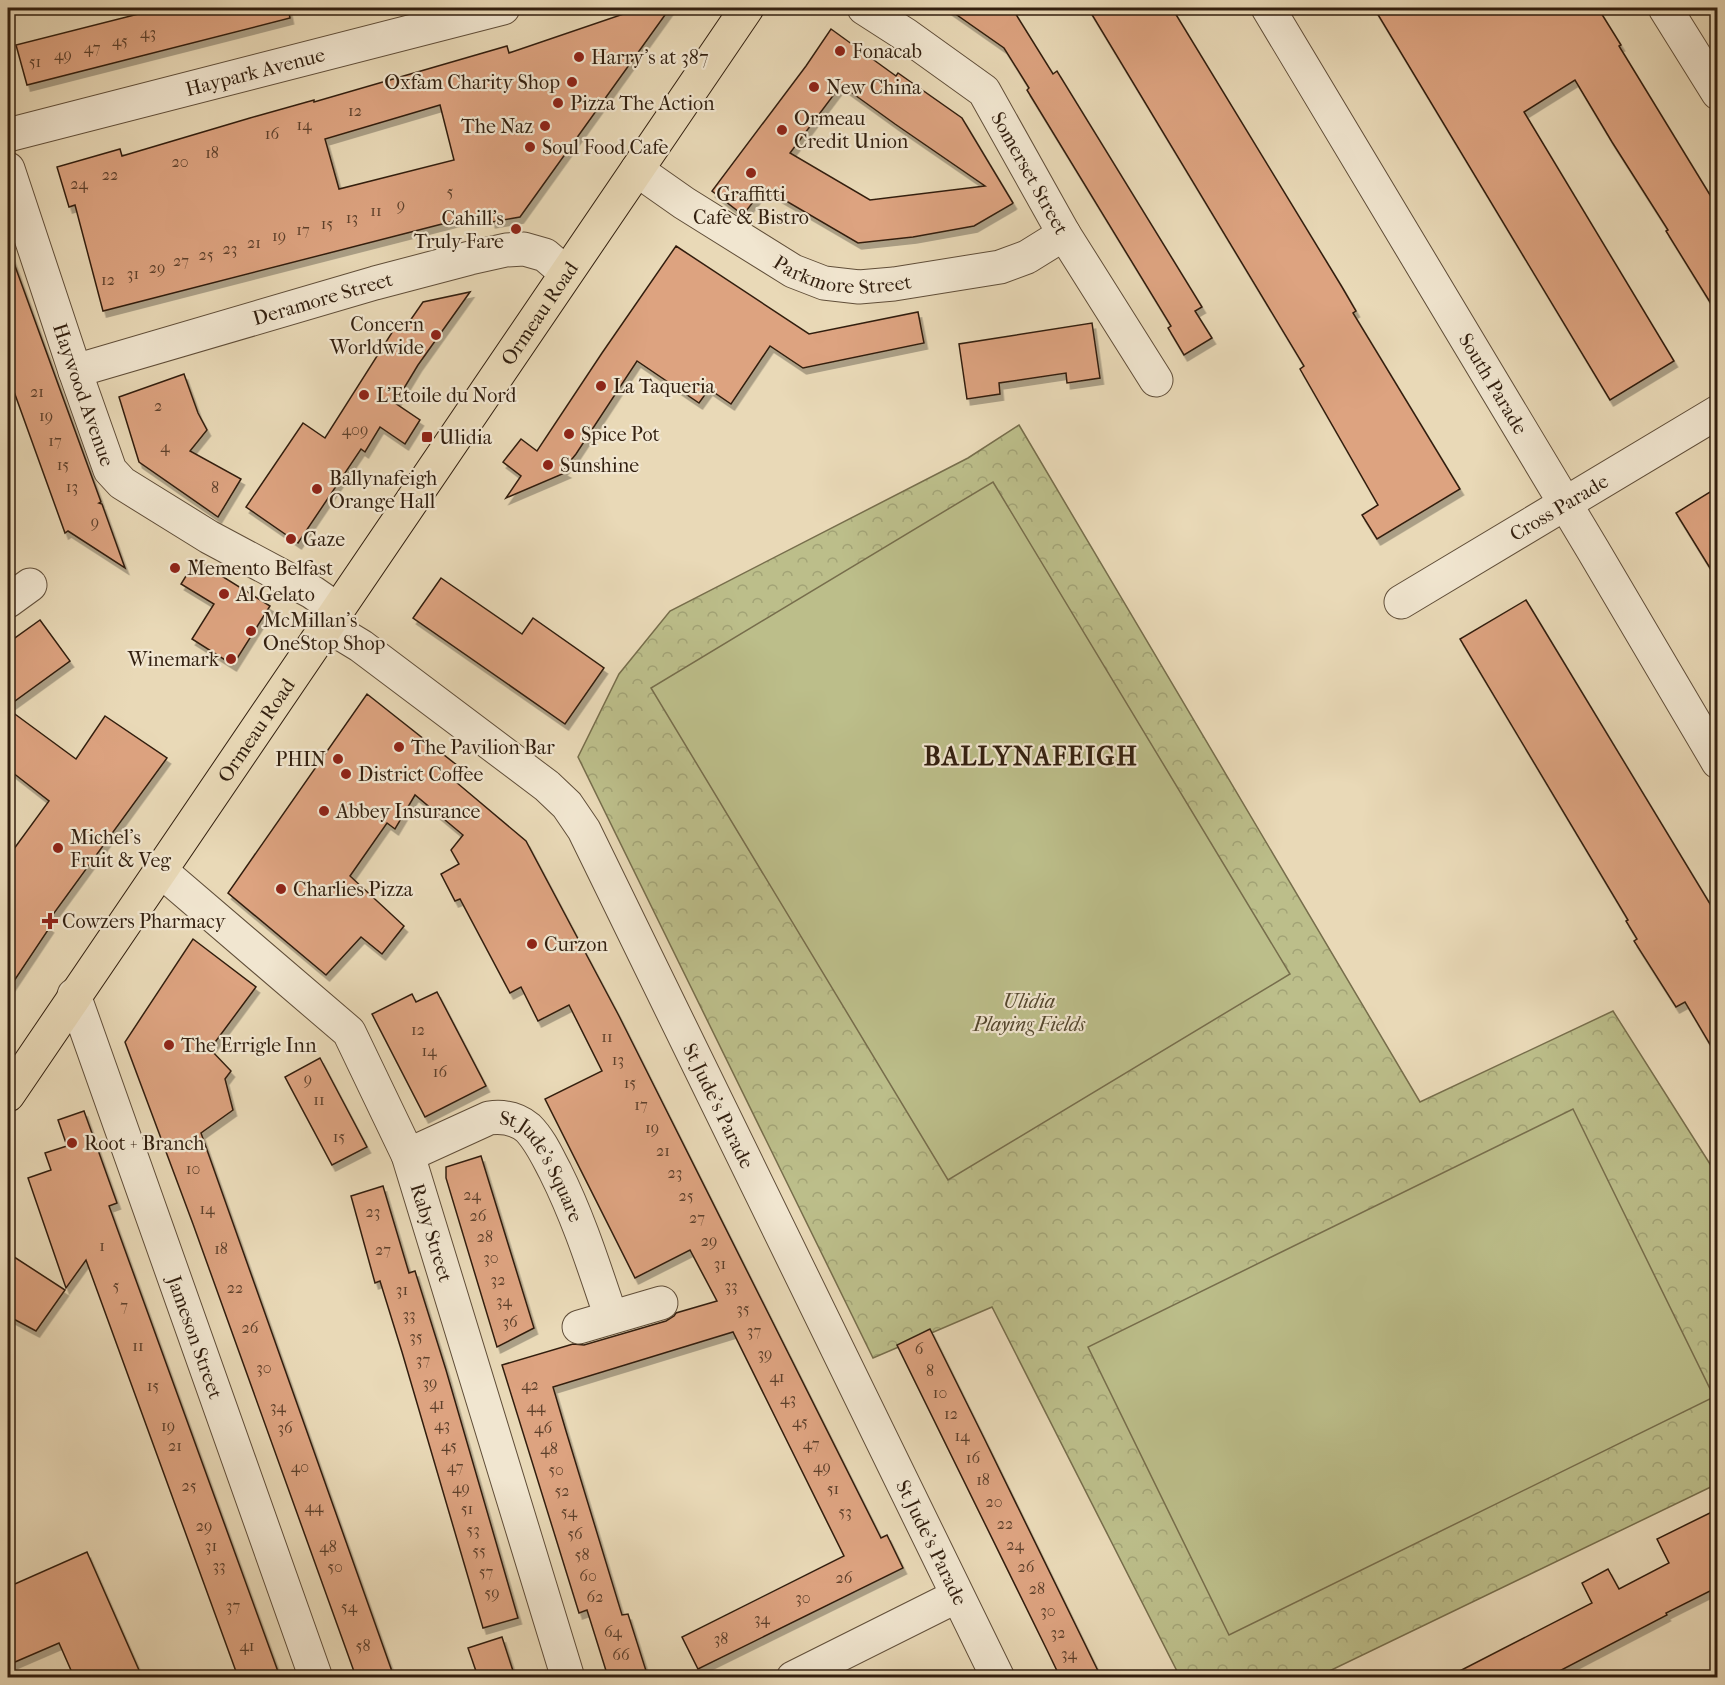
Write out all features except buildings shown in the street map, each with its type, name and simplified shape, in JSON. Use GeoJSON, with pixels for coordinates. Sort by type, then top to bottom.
{"type":"FeatureCollection","features":[{"type":"Feature","properties":{"kind":"main road","name":"Ormeau Road"},"geometry":{"type":"LineString","coordinates":[[8,1095],[747,8]]}},
{"type":"Feature","properties":{"kind":"street","name":"Haypark Avenue"},"geometry":{"type":"LineString","coordinates":[[8,135],[503,8]]}},
{"type":"Feature","properties":{"kind":"street","name":"Somerset Street"},"geometry":{"type":"LineString","coordinates":[[864,8],[984,91],[1064,234],[1156,380]]}},
{"type":"Feature","properties":{"kind":"street","name":"South Parade"},"geometry":{"type":"LineString","coordinates":[[1268,8],[1718,762]]}},
{"type":"Feature","properties":{"kind":"street"},"geometry":{"type":"LineString","coordinates":[[1665,8],[1718,93]]}},
{"type":"Feature","properties":{"kind":"street","name":"Haywood Avenue"},"geometry":{"type":"LineString","coordinates":[[8,169],[110,470],[122,483],[209,537],[312,592],[333,618]]}},
{"type":"Feature","properties":{"kind":"street","name":"Parkmore Street"},"geometry":{"type":"LineString","coordinates":[[637,170],[684,203],[793,272],[824,283],[859,287],[894,284],[1000,267],[1028,257],[1064,234]]}},
{"type":"Feature","properties":{"kind":"street","name":"Deramore Street"},"geometry":{"type":"LineString","coordinates":[[75,371],[375,283],[506,250],[524,249],[545,255],[566,273]]}},
{"type":"Feature","properties":{"kind":"street","name":"Cross Parade"},"geometry":{"type":"LineString","coordinates":[[1401,602],[1718,412]]}},
{"type":"Feature","properties":{"kind":"street","name":"St Jude's Parade"},"geometry":{"type":"LineString","coordinates":[[333,618],[361,646],[547,786],[567,805],[584,830],[998,1677]]}},
{"type":"Feature","properties":{"kind":"street","name":"Raby Street"},"geometry":{"type":"LineString","coordinates":[[160,871],[349,1032],[408,1155],[568,1677]]}},
{"type":"Feature","properties":{"kind":"street","name":"Jameson Street"},"geometry":{"type":"LineString","coordinates":[[75,996],[316,1677]]}},
{"type":"Feature","properties":{"kind":"street","name":"St Jude's Square"},"geometry":{"type":"LineString","coordinates":[[408,1155],[489,1118],[502,1116],[527,1127],[542,1147],[568,1199],[584,1236],[611,1317]]}},
{"type":"Feature","properties":{"kind":"street"},"geometry":{"type":"LineString","coordinates":[[579,1327],[661,1304]]}},
{"type":"Feature","properties":{"kind":"street"},"geometry":{"type":"LineString","coordinates":[[794,1677],[957,1596]]}},
{"type":"Feature","properties":{"kind":"green space","name":"Ulidia Playing Fields"},"geometry":{"type":"Polygon","coordinates":[[[1019,425],[1420,1102],[1613,1011],[1717,1175],[1717,1484],[1317,1677],[1180,1677],[992,1307],[873,1358],[578,757],[619,674],[670,611],[968,458],[1019,425]]]}},
{"type":"Feature","properties":{"kind":"green space"},"geometry":{"type":"Polygon","coordinates":[[[993,482],[1290,974],[948,1180],[651,688],[993,482]]]}},
{"type":"Feature","properties":{"kind":"green space"},"geometry":{"type":"Polygon","coordinates":[[[1573,1109],[1714,1397],[1229,1635],[1088,1347],[1573,1109]]]}},
{"type":"Feature","properties":{"kind":"place","name":"Fonacab"},"geometry":{"type":"Point","coordinates":[840,51]}},
{"type":"Feature","properties":{"kind":"place","name":"Harry's at 387"},"geometry":{"type":"Point","coordinates":[579,57]}},
{"type":"Feature","properties":{"kind":"place","name":"Oxfam Charity Shop"},"geometry":{"type":"Point","coordinates":[572,82]}},
{"type":"Feature","properties":{"kind":"place","name":"New China"},"geometry":{"type":"Point","coordinates":[814,87]}},
{"type":"Feature","properties":{"kind":"place","name":"Pizza The Action"},"geometry":{"type":"Point","coordinates":[558,103]}},
{"type":"Feature","properties":{"kind":"place","name":"The Naz"},"geometry":{"type":"Point","coordinates":[545,126]}},
{"type":"Feature","properties":{"kind":"place","name":"Ormeau Credit Union"},"geometry":{"type":"Point","coordinates":[782,130]}},
{"type":"Feature","properties":{"kind":"place","name":"Soul Food Cafe"},"geometry":{"type":"Point","coordinates":[530,147]}},
{"type":"Feature","properties":{"kind":"place","name":"Graffitti Cafe & Bistro"},"geometry":{"type":"Point","coordinates":[751,173]}},
{"type":"Feature","properties":{"kind":"place","name":"Cahill's Truly Fare"},"geometry":{"type":"Point","coordinates":[516,229]}},
{"type":"Feature","properties":{"kind":"place","name":"Concern Worldwide"},"geometry":{"type":"Point","coordinates":[436,335]}},
{"type":"Feature","properties":{"kind":"place","name":"La Taqueria"},"geometry":{"type":"Point","coordinates":[601,386]}},
{"type":"Feature","properties":{"kind":"place","name":"L'Etoile du Nord"},"geometry":{"type":"Point","coordinates":[364,395]}},
{"type":"Feature","properties":{"kind":"place","name":"Spice Pot"},"geometry":{"type":"Point","coordinates":[569,434]}},
{"type":"Feature","properties":{"kind":"place","name":"Ulidia"},"geometry":{"type":"Point","coordinates":[427,437]}},
{"type":"Feature","properties":{"kind":"place","name":"Sunshine"},"geometry":{"type":"Point","coordinates":[548,465]}},
{"type":"Feature","properties":{"kind":"place","name":"Ballynafeigh Orange Hall"},"geometry":{"type":"Point","coordinates":[317,489]}},
{"type":"Feature","properties":{"kind":"place","name":"Gaze"},"geometry":{"type":"Point","coordinates":[291,539]}},
{"type":"Feature","properties":{"kind":"place","name":"Memento Belfast"},"geometry":{"type":"Point","coordinates":[175,568]}},
{"type":"Feature","properties":{"kind":"place","name":"Al Gelato"},"geometry":{"type":"Point","coordinates":[224,594]}},
{"type":"Feature","properties":{"kind":"place","name":"McMillan's OneStop Shop"},"geometry":{"type":"Point","coordinates":[251,631]}},
{"type":"Feature","properties":{"kind":"place","name":"Winemark"},"geometry":{"type":"Point","coordinates":[231,659]}},
{"type":"Feature","properties":{"kind":"place","name":"The Pavilion Bar"},"geometry":{"type":"Point","coordinates":[399,747]}},
{"type":"Feature","properties":{"kind":"place","name":"PHIN"},"geometry":{"type":"Point","coordinates":[338,759]}},
{"type":"Feature","properties":{"kind":"place","name":"District Coffee"},"geometry":{"type":"Point","coordinates":[346,774]}},
{"type":"Feature","properties":{"kind":"place","name":"Abbey Insurance"},"geometry":{"type":"Point","coordinates":[324,811]}},
{"type":"Feature","properties":{"kind":"place","name":"Michel's Fruit & Veg"},"geometry":{"type":"Point","coordinates":[58,848]}},
{"type":"Feature","properties":{"kind":"place","name":"Charlies Pizza"},"geometry":{"type":"Point","coordinates":[281,889]}},
{"type":"Feature","properties":{"kind":"place","name":"Cowzers Pharmacy"},"geometry":{"type":"Point","coordinates":[50,921]}},
{"type":"Feature","properties":{"kind":"place","name":"Curzon"},"geometry":{"type":"Point","coordinates":[532,944]}},
{"type":"Feature","properties":{"kind":"place","name":"The Errigle Inn"},"geometry":{"type":"Point","coordinates":[169,1045]}},
{"type":"Feature","properties":{"kind":"place","name":"Root + Branch"},"geometry":{"type":"Point","coordinates":[72,1143]}},
{"type":"Feature","properties":{"kind":"district","name":"BALLYNAFEIGH"},"geometry":{"type":"Point","coordinates":[1031,756]}}]}
